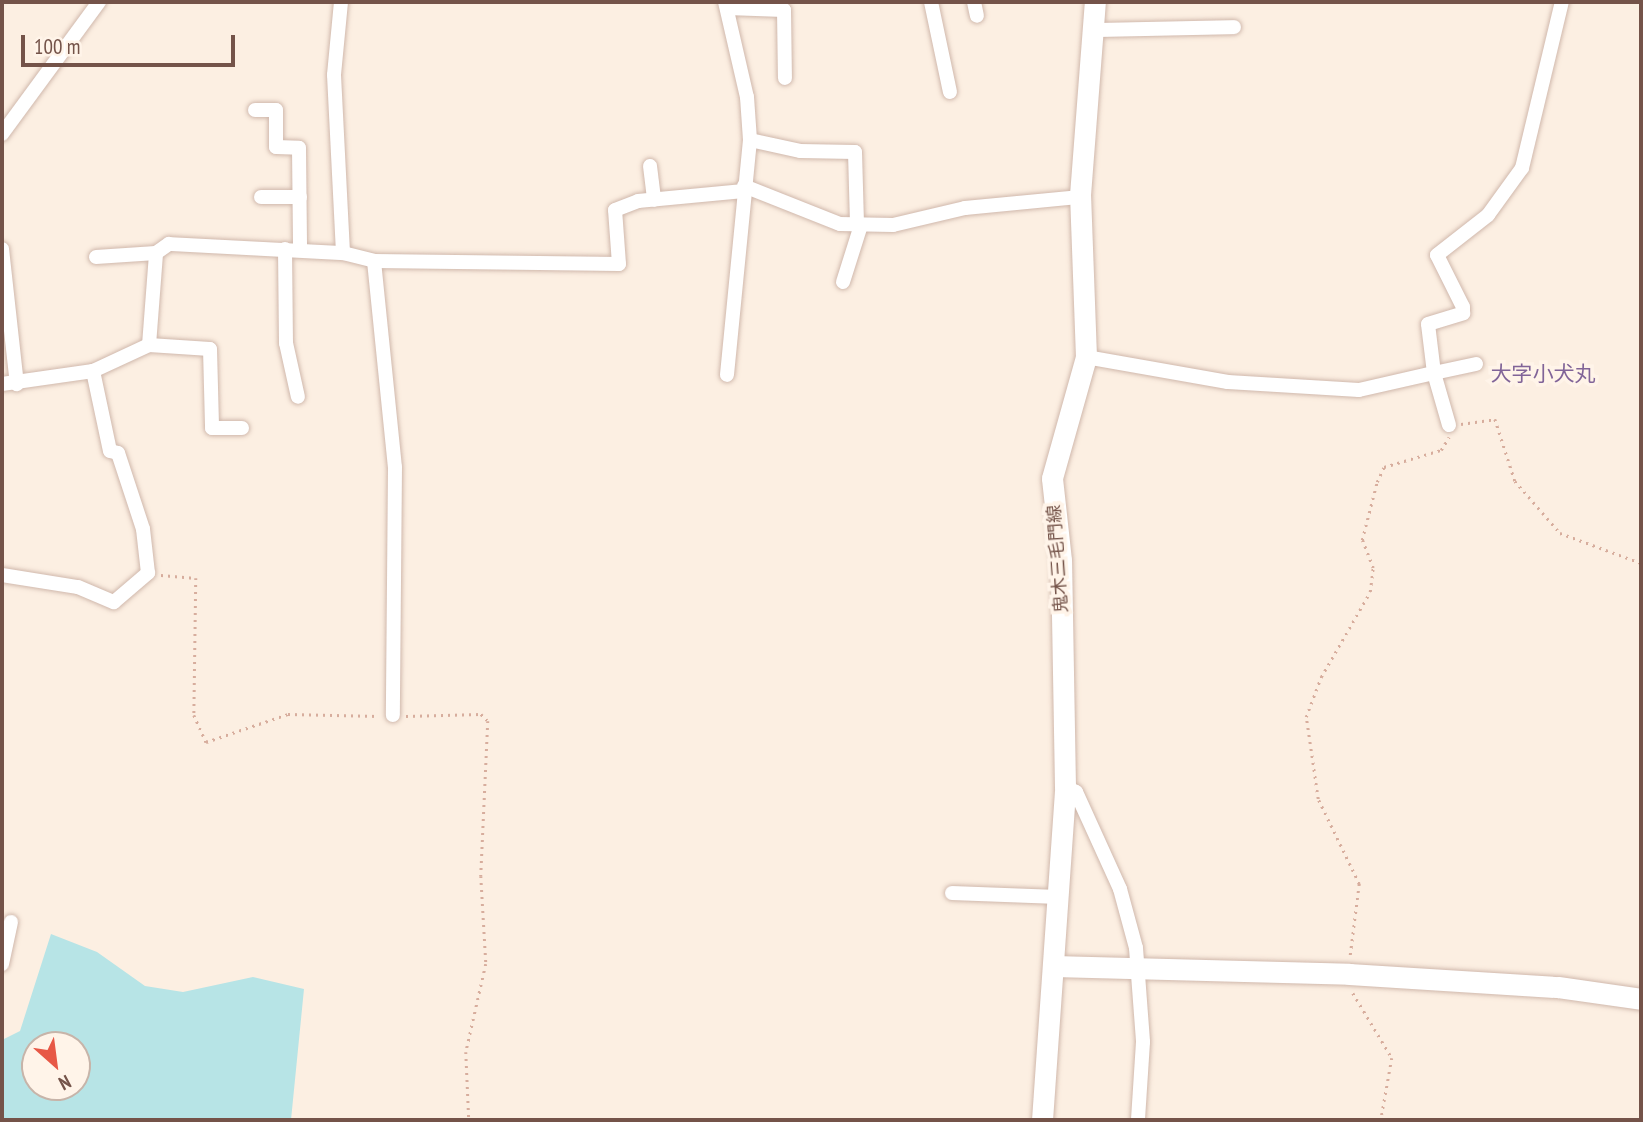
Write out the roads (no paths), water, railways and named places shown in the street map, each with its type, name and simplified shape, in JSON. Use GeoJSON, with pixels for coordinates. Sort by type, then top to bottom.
{"type":"FeatureCollection","features":[{"type":"Feature","properties":{"kind":"main road","name":"鬼木三毛門線"},"geometry":{"type":"LineString","coordinates":[[1042,1120],[1065,787],[1061,560],[1052,478],[1086,357],[1080,197],[1095,2]]}},
{"type":"Feature","properties":{"kind":"main road"},"geometry":{"type":"LineString","coordinates":[[1053,966],[1349,974],[1558,987],[1641,999]]}},
{"type":"Feature","properties":{"kind":"street"},"geometry":{"type":"LineString","coordinates":[[2,134],[99,2]]}},
{"type":"Feature","properties":{"kind":"street"},"geometry":{"type":"LineString","coordinates":[[341,2],[334,75],[343,253]]}},
{"type":"Feature","properties":{"kind":"street"},"geometry":{"type":"LineString","coordinates":[[931,2],[950,92]]}},
{"type":"Feature","properties":{"kind":"street"},"geometry":{"type":"LineString","coordinates":[[1449,425],[1434,373],[1428,324],[1462,313],[1463,307],[1437,255],[1488,215],[1522,169],[1562,2]]}},
{"type":"Feature","properties":{"kind":"street"},"geometry":{"type":"LineString","coordinates":[[727,375],[750,140],[747,97],[726,5],[784,6],[785,78]]}},
{"type":"Feature","properties":{"kind":"street"},"geometry":{"type":"LineString","coordinates":[[1093,30],[1234,27]]}},
{"type":"Feature","properties":{"kind":"street"},"geometry":{"type":"LineString","coordinates":[[255,110],[276,110],[276,147],[299,148],[300,197],[286,342],[298,397]]}},
{"type":"Feature","properties":{"kind":"street"},"geometry":{"type":"LineString","coordinates":[[750,140],[800,151],[855,152],[859,225],[843,282]]}},
{"type":"Feature","properties":{"kind":"street"},"geometry":{"type":"LineString","coordinates":[[650,166],[654,200]]}},
{"type":"Feature","properties":{"kind":"street"},"geometry":{"type":"LineString","coordinates":[[96,257],[156,253],[169,244],[343,253],[374,261],[619,264],[615,210],[654,200],[744,188],[840,224],[859,225],[1080,197]]}},
{"type":"Feature","properties":{"kind":"street"},"geometry":{"type":"LineString","coordinates":[[261,197],[300,197]]}},
{"type":"Feature","properties":{"kind":"street"},"geometry":{"type":"LineString","coordinates":[[2,249],[17,384]]}},
{"type":"Feature","properties":{"kind":"street"},"geometry":{"type":"LineString","coordinates":[[149,345],[156,253]]}},
{"type":"Feature","properties":{"kind":"street"},"geometry":{"type":"LineString","coordinates":[[374,261],[396,467],[393,715]]}},
{"type":"Feature","properties":{"kind":"street"},"geometry":{"type":"LineString","coordinates":[[2,384],[93,372],[149,345],[210,349],[212,428],[242,428]]}},
{"type":"Feature","properties":{"kind":"street"},"geometry":{"type":"LineString","coordinates":[[1086,357],[1228,382],[1359,390],[1476,364]]}},
{"type":"Feature","properties":{"kind":"street"},"geometry":{"type":"LineString","coordinates":[[2,575],[78,587],[114,602],[148,573],[143,529],[118,453],[110,451],[93,372]]}},
{"type":"Feature","properties":{"kind":"street"},"geometry":{"type":"LineString","coordinates":[[1065,787],[1076,792],[1120,889],[1136,968],[1143,1042],[1138,1120]]}},
{"type":"Feature","properties":{"kind":"street"},"geometry":{"type":"LineString","coordinates":[[952,893],[1058,897]]}},
{"type":"Feature","properties":{"kind":"street"},"geometry":{"type":"LineString","coordinates":[[2,964],[11,922]]}},
{"type":"Feature","properties":{"kind":"water"},"geometry":{"type":"Polygon","coordinates":[[[51,934],[97,952],[145,986],[183,992],[253,977],[304,989],[291,1120],[2,1120],[2,1040],[20,1031],[51,934]]]}},
{"type":"Feature","properties":{"kind":"district","name":"大字小犬丸"},"geometry":{"type":"Point","coordinates":[1543,374]}}]}
